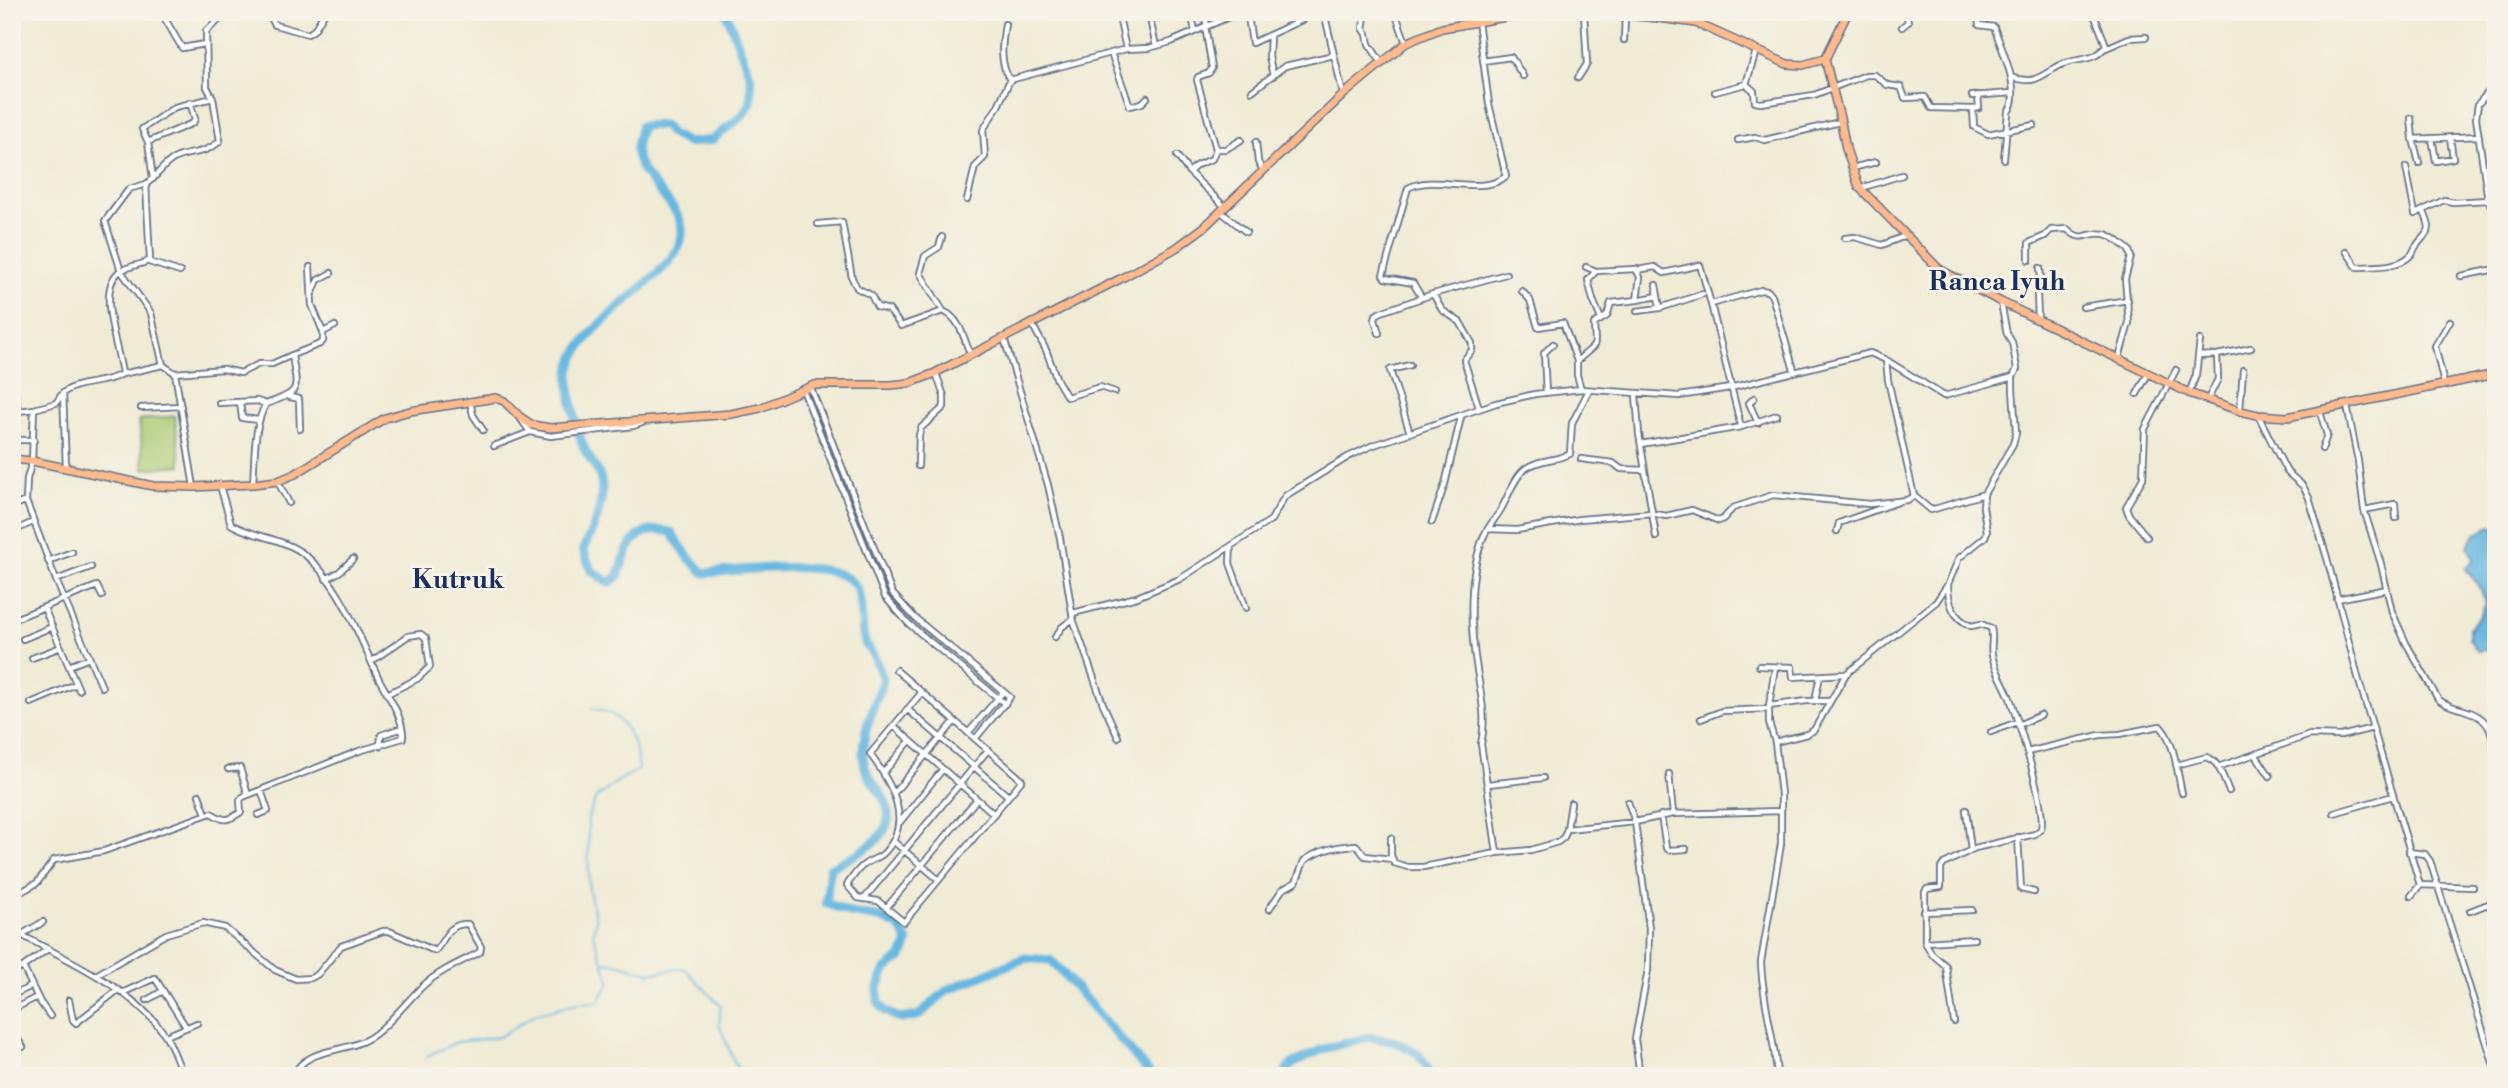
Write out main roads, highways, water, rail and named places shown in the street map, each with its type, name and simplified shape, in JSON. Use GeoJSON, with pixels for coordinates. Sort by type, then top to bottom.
{"type":"FeatureCollection","features":[{"type":"Feature","properties":{"kind":"main road"},"geometry":{"type":"LineString","coordinates":[[12,459],[66,467],[130,483],[194,487],[253,484],[278,481],[310,466],[391,415],[470,400],[500,399],[520,417],[553,432],[752,411],[806,388],[909,383],[936,373],[1176,248],[1202,228],[1343,94],[1406,43],[1442,28],[1535,12]]}},
{"type":"Feature","properties":{"kind":"main road"},"geometry":{"type":"LineString","coordinates":[[1591,12],[1696,23],[1791,65],[1825,59]]}},
{"type":"Feature","properties":{"kind":"main road"},"geometry":{"type":"LineString","coordinates":[[1848,12],[1825,59],[1851,169],[1860,188],[1939,269],[2189,393],[2258,415],[2287,417],[2320,412],[2496,374]]}},
{"type":"Feature","properties":{"kind":"water"},"geometry":{"type":"Polygon","coordinates":[[[2492,526],[2496,529],[2496,649],[2478,651],[2469,639],[2469,628],[2486,604],[2479,585],[2465,569],[2474,559],[2468,547],[2476,533],[2492,526]]]}},
{"type":"Feature","properties":{"kind":"waterway"},"geometry":{"type":"LineString","coordinates":[[726,12],[751,78],[751,103],[742,116],[712,140],[688,143],[671,134],[663,125],[641,126],[636,149],[639,163],[670,204],[681,224],[682,234],[677,250],[666,265],[595,330],[580,348],[571,367],[571,397],[579,433],[602,482],[599,512],[583,549],[591,570],[609,583],[618,577],[634,540],[648,531],[658,530],[671,532],[689,558],[704,573],[763,568],[811,568],[847,578],[857,589],[866,646],[872,653],[883,680],[869,721],[863,753],[871,780],[885,800],[888,818],[886,828],[871,845],[830,868],[826,903],[851,913],[880,918],[900,927],[908,942],[902,957],[885,970],[878,988],[878,1001],[885,1011],[901,1019],[918,1016],[947,990],[1025,958],[1050,960],[1152,1076]]}},
{"type":"Feature","properties":{"kind":"waterway"},"geometry":{"type":"LineString","coordinates":[[425,1057],[457,1042],[499,1037],[535,1014],[578,1003],[598,1002],[610,982],[593,934],[596,920],[589,891],[588,817],[596,798],[638,770],[638,763],[632,740],[619,720],[613,715],[591,708]]}},
{"type":"Feature","properties":{"kind":"waterway"},"geometry":{"type":"LineString","coordinates":[[605,962],[648,973],[684,968],[721,1006],[719,1024],[736,1066],[750,1076]]}},
{"type":"Feature","properties":{"kind":"waterway"},"geometry":{"type":"LineString","coordinates":[[1282,1076],[1292,1064],[1323,1049],[1369,1037],[1396,1042],[1417,1053],[1428,1068],[1428,1076]]}},
{"type":"Feature","properties":{"kind":"district","name":"Ranca Iyuh"},"geometry":{"type":"Point","coordinates":[1997,282]}},
{"type":"Feature","properties":{"kind":"district","name":"Kutruk"},"geometry":{"type":"Point","coordinates":[458,580]}}]}
